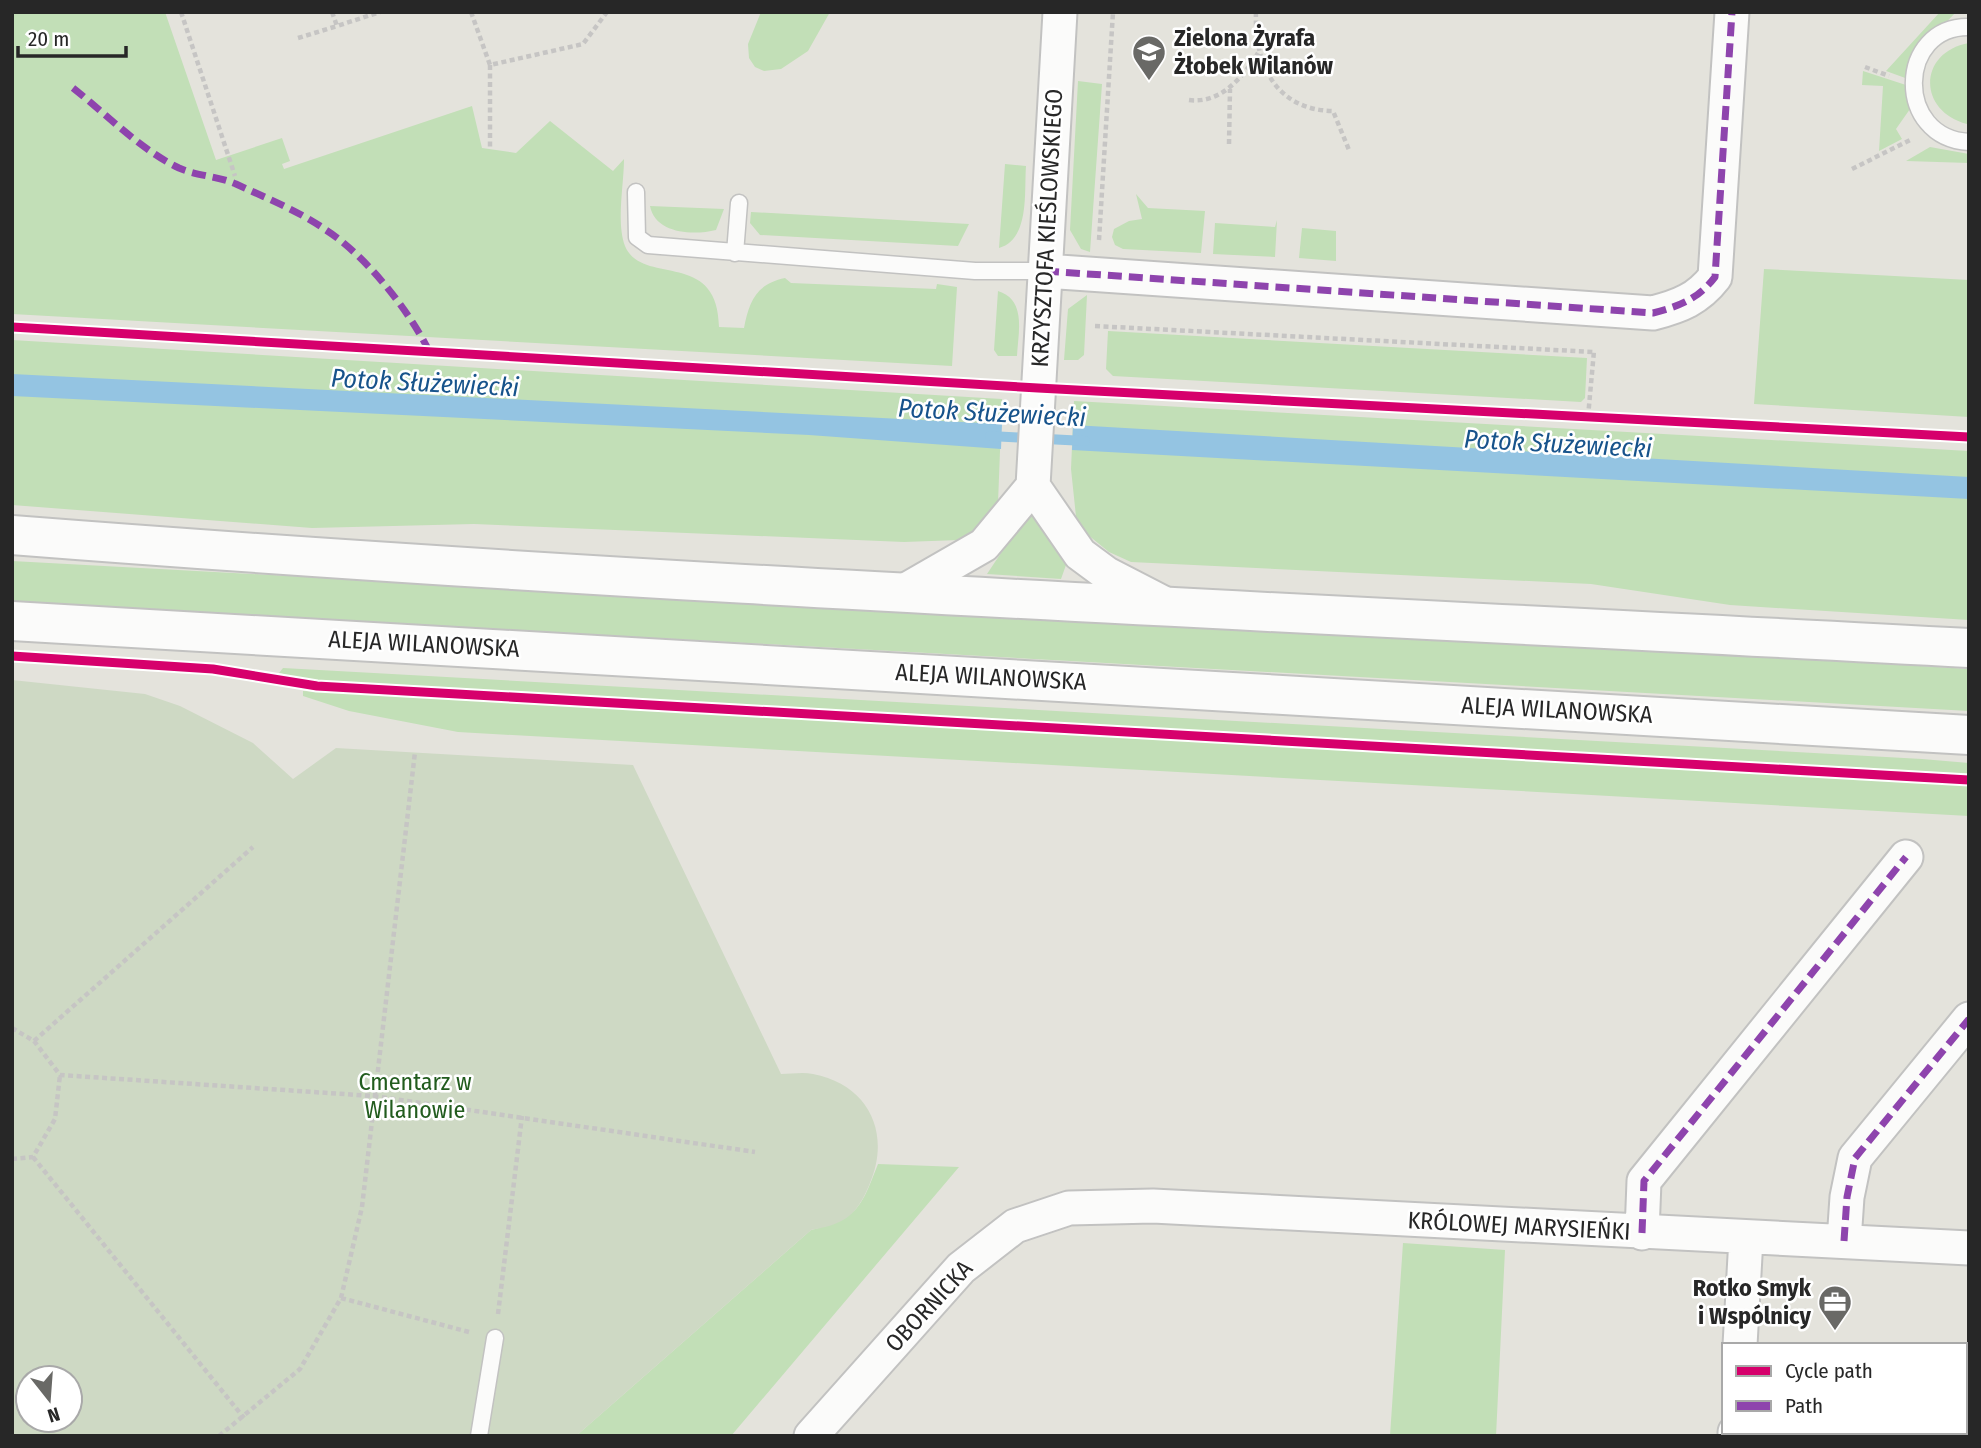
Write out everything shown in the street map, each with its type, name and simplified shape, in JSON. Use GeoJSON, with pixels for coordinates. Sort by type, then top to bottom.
{"type":"FeatureCollection","features":[{"type":"Feature","properties":{"kind":"main road"},"geometry":{"type":"LineString","coordinates":[[12,535],[329,558],[1969,648]]}},
{"type":"Feature","properties":{"kind":"main road","name":"ALEJA WILANOWSKA"},"geometry":{"type":"LineString","coordinates":[[12,621],[1969,735]]}},
{"type":"Feature","properties":{"kind":"street","name":"KRZYSZTOFA KIEŚLOWSKIEGO"},"geometry":{"type":"LineString","coordinates":[[1033,477],[1060,12]]}},
{"type":"Feature","properties":{"kind":"street"},"geometry":{"type":"LineString","coordinates":[[1045,271],[1653,313],[1680,306],[1702,293],[1715,277],[1718,261],[1731,12]]}},
{"type":"Feature","properties":{"kind":"street"},"geometry":{"type":"LineString","coordinates":[[904,591],[984,545],[1033,477],[1080,554],[1107,574],[1169,606]]}},
{"type":"Feature","properties":{"kind":"street"},"geometry":{"type":"LineString","coordinates":[[1642,1233],[1644,1181],[1906,857]]}},
{"type":"Feature","properties":{"kind":"street"},"geometry":{"type":"LineString","coordinates":[[1844,1241],[1847,1197],[1855,1158],[1969,1020]]}},
{"type":"Feature","properties":{"kind":"street","name":"KRÓLOWEJ MARYSIEŃKI"},"geometry":{"type":"LineString","coordinates":[[1069,1209],[1126,1205],[1969,1248]]}},
{"type":"Feature","properties":{"kind":"street","name":"OBORNICKA"},"geometry":{"type":"LineString","coordinates":[[811,1436],[961,1268],[1015,1226],[1069,1209]]}},
{"type":"Feature","properties":{"kind":"street"},"geometry":{"type":"LineString","coordinates":[[1740,1343],[1746,1238]]}},
{"type":"Feature","properties":{"kind":"lane"},"geometry":{"type":"LineString","coordinates":[[1969,27],[1944,33],[1928,44],[1917,60],[1913,78],[1914,97],[1920,114],[1932,128],[1948,138],[1969,142]]}},
{"type":"Feature","properties":{"kind":"lane"},"geometry":{"type":"LineString","coordinates":[[636,192],[636,230],[641,243],[656,247],[975,271],[1045,271]]}},
{"type":"Feature","properties":{"kind":"lane"},"geometry":{"type":"LineString","coordinates":[[735,253],[739,203]]}},
{"type":"Feature","properties":{"kind":"lane"},"geometry":{"type":"LineString","coordinates":[[479,1436],[495,1338]]}},
{"type":"Feature","properties":{"kind":"path"},"geometry":{"type":"LineString","coordinates":[[181,12],[236,176]]}},
{"type":"Feature","properties":{"kind":"path"},"geometry":{"type":"LineString","coordinates":[[332,12],[337,26]]}},
{"type":"Feature","properties":{"kind":"path"},"geometry":{"type":"LineString","coordinates":[[298,38],[380,12]]}},
{"type":"Feature","properties":{"kind":"path"},"geometry":{"type":"LineString","coordinates":[[471,12],[490,65],[490,150]]}},
{"type":"Feature","properties":{"kind":"path"},"geometry":{"type":"LineString","coordinates":[[490,65],[583,44],[607,12]]}},
{"type":"Feature","properties":{"kind":"path"},"geometry":{"type":"LineString","coordinates":[[1098,252],[1113,12]]}},
{"type":"Feature","properties":{"kind":"path"},"geometry":{"type":"LineString","coordinates":[[1256,12],[1255,39],[1262,67],[1279,88],[1298,103],[1319,111],[1333,111],[1349,150]]}},
{"type":"Feature","properties":{"kind":"path"},"geometry":{"type":"LineString","coordinates":[[1189,100],[1198,101],[1230,89],[1258,52]]}},
{"type":"Feature","properties":{"kind":"path"},"geometry":{"type":"LineString","coordinates":[[1228,144],[1230,89]]}},
{"type":"Feature","properties":{"kind":"path"},"geometry":{"type":"LineString","coordinates":[[1852,170],[1932,128]]}},
{"type":"Feature","properties":{"kind":"path"},"geometry":{"type":"LineString","coordinates":[[1095,326],[1594,352]]}},
{"type":"Feature","properties":{"kind":"path"},"geometry":{"type":"LineString","coordinates":[[1588,417],[1591,386]]}},
{"type":"Feature","properties":{"kind":"path"},"geometry":{"type":"LineString","coordinates":[[219,1436],[300,1369],[341,1298],[362,1207],[415,752]]}},
{"type":"Feature","properties":{"kind":"path"},"geometry":{"type":"LineString","coordinates":[[34,1041],[253,847]]}},
{"type":"Feature","properties":{"kind":"path"},"geometry":{"type":"LineString","coordinates":[[12,1028],[34,1041],[60,1075],[55,1119],[33,1157]]}},
{"type":"Feature","properties":{"kind":"path"},"geometry":{"type":"LineString","coordinates":[[60,1075],[373,1096],[755,1152]]}},
{"type":"Feature","properties":{"kind":"path"},"geometry":{"type":"LineString","coordinates":[[341,1298],[495,1338],[522,1116]]}},
{"type":"Feature","properties":{"kind":"path"},"geometry":{"type":"LineString","coordinates":[[12,1159],[33,1157]]}},
{"type":"Feature","properties":{"kind":"path"},"geometry":{"type":"LineString","coordinates":[[33,1157],[244,1418]]}},
{"type":"Feature","properties":{"kind":"green space"},"geometry":{"type":"Polygon","coordinates":[[[12,12],[165,12],[216,160],[282,138],[290,161],[282,164],[284,169],[472,106],[482,148],[516,153],[550,121],[613,171],[624,159],[621,226],[625,246],[634,258],[647,265],[693,277],[706,287],[715,303],[719,327],[744,328],[755,296],[767,285],[785,278],[791,283],[936,289],[937,284],[957,287],[952,366],[12,314],[12,12]]]}},
{"type":"Feature","properties":{"kind":"green space"},"geometry":{"type":"Polygon","coordinates":[[[761,12],[830,12],[808,51],[781,69],[764,71],[755,67],[749,58],[748,44],[761,12]]]}},
{"type":"Feature","properties":{"kind":"green space"},"geometry":{"type":"Polygon","coordinates":[[[1940,12],[1956,12],[1937,32],[1908,79],[1886,71],[1940,12]]]}},
{"type":"Feature","properties":{"kind":"green space"},"geometry":{"type":"Polygon","coordinates":[[[1969,43],[1967,124],[1951,117],[1939,107],[1932,95],[1930,82],[1933,69],[1940,58],[1952,49],[1969,43]]]}},
{"type":"Feature","properties":{"kind":"green space"},"geometry":{"type":"Polygon","coordinates":[[[1863,71],[1909,86],[1910,109],[1896,129],[1902,139],[1879,151],[1883,86],[1862,85],[1863,71]]]}},
{"type":"Feature","properties":{"kind":"green space"},"geometry":{"type":"Polygon","coordinates":[[[1078,81],[1102,84],[1090,252],[1081,249],[1070,230],[1078,81]]]}},
{"type":"Feature","properties":{"kind":"green space"},"geometry":{"type":"Polygon","coordinates":[[[1930,147],[1969,154],[1969,163],[1906,161],[1930,147]]]}},
{"type":"Feature","properties":{"kind":"green space"},"geometry":{"type":"Polygon","coordinates":[[[1005,164],[1026,166],[1025,201],[1021,225],[1016,235],[1009,243],[999,248],[1005,164]]]}},
{"type":"Feature","properties":{"kind":"green space"},"geometry":{"type":"Polygon","coordinates":[[[1136,194],[1148,208],[1205,211],[1201,253],[1123,249],[1115,245],[1112,237],[1114,229],[1129,221],[1142,219],[1136,194]]]}},
{"type":"Feature","properties":{"kind":"green space"},"geometry":{"type":"Polygon","coordinates":[[[650,206],[724,209],[716,230],[696,233],[667,227],[653,215],[650,206]]]}},
{"type":"Feature","properties":{"kind":"green space"},"geometry":{"type":"Polygon","coordinates":[[[751,212],[969,224],[958,246],[760,235],[750,223],[751,212]]]}},
{"type":"Feature","properties":{"kind":"green space"},"geometry":{"type":"Polygon","coordinates":[[[1277,220],[1275,257],[1213,254],[1215,223],[1275,227],[1277,220]]]}},
{"type":"Feature","properties":{"kind":"green space"},"geometry":{"type":"Polygon","coordinates":[[[1302,228],[1336,231],[1336,261],[1299,258],[1302,228]]]}},
{"type":"Feature","properties":{"kind":"green space"},"geometry":{"type":"Polygon","coordinates":[[[1764,269],[1969,280],[1969,417],[1754,404],[1764,269]]]}},
{"type":"Feature","properties":{"kind":"green space"},"geometry":{"type":"Polygon","coordinates":[[[998,291],[1007,295],[1017,309],[1017,356],[998,356],[994,350],[998,291]]]}},
{"type":"Feature","properties":{"kind":"green space"},"geometry":{"type":"Polygon","coordinates":[[[1087,295],[1084,355],[1078,360],[1064,360],[1068,309],[1087,295]]]}},
{"type":"Feature","properties":{"kind":"green space"},"geometry":{"type":"Polygon","coordinates":[[[1108,331],[1587,358],[1585,398],[1581,402],[1113,376],[1106,369],[1108,331]]]}},
{"type":"Feature","properties":{"kind":"green space"},"geometry":{"type":"Polygon","coordinates":[[[12,340],[1002,399],[998,503],[983,524],[959,540],[904,542],[474,524],[312,528],[12,505],[12,340]]]}},
{"type":"Feature","properties":{"kind":"green space"},"geometry":{"type":"Polygon","coordinates":[[[1074,401],[1969,451],[1969,620],[1730,605],[1591,584],[1131,562],[1109,552],[1077,526],[1071,469],[1074,401]]]}},
{"type":"Feature","properties":{"kind":"green space"},"geometry":{"type":"Polygon","coordinates":[[[1033,505],[1066,565],[1061,579],[987,574],[1033,505]]]}},
{"type":"Feature","properties":{"kind":"green space"},"geometry":{"type":"Polygon","coordinates":[[[12,561],[1969,669],[1969,711],[12,602],[12,561]]]}},
{"type":"Feature","properties":{"kind":"green space"},"geometry":{"type":"Polygon","coordinates":[[[283,668],[1922,759],[1969,763],[1969,774],[317,682],[279,673],[283,668]]]}},
{"type":"Feature","properties":{"kind":"green space","name":"Cmentarz w Wilanowie"},"geometry":{"type":"Polygon","coordinates":[[[12,680],[145,694],[180,706],[253,743],[293,779],[336,748],[633,765],[781,1074],[809,1073],[832,1080],[848,1089],[861,1100],[870,1114],[876,1129],[878,1146],[870,1183],[854,1212],[834,1224],[811,1230],[576,1436],[12,1436],[12,680]]]}},
{"type":"Feature","properties":{"kind":"green space"},"geometry":{"type":"Polygon","coordinates":[[[303,691],[1916,781],[1969,786],[1969,816],[458,732],[349,711],[303,696],[303,691]]]}},
{"type":"Feature","properties":{"kind":"green space"},"geometry":{"type":"Polygon","coordinates":[[[878,1164],[959,1167],[731,1436],[576,1436],[811,1230],[839,1221],[856,1209],[878,1164]]]}},
{"type":"Feature","properties":{"kind":"green space"},"geometry":{"type":"Polygon","coordinates":[[[1403,1243],[1505,1250],[1496,1436],[1390,1436],[1403,1243]]]}},
{"type":"Feature","properties":{"kind":"water"},"geometry":{"type":"Polygon","coordinates":[[[12,374],[1002,424],[1001,449],[809,435],[12,396],[12,374]]]}},
{"type":"Feature","properties":{"kind":"water"},"geometry":{"type":"Polygon","coordinates":[[[1073,425],[1969,477],[1969,499],[1072,450],[1073,425]]]}},
{"type":"Feature","properties":{"kind":"waterway","name":"Potok Służewiecki"},"geometry":{"type":"LineString","coordinates":[[990,436],[1085,441]]}},
{"type":"Feature","properties":{"kind":"marked path"},"geometry":{"type":"LineString","coordinates":[[1045,271],[1653,313],[1672,308],[1695,296],[1715,277],[1732,12]]}},
{"type":"Feature","properties":{"kind":"marked path"},"geometry":{"type":"LineString","coordinates":[[73,88],[137,142],[179,168],[229,181],[305,217],[341,241],[385,284],[410,318],[429,351]]}},
{"type":"Feature","properties":{"kind":"marked path"},"geometry":{"type":"LineString","coordinates":[[1642,1233],[1644,1181],[1906,857]]}},
{"type":"Feature","properties":{"kind":"marked path"},"geometry":{"type":"LineString","coordinates":[[1844,1241],[1847,1197],[1855,1158],[1969,1019]]}},
{"type":"Feature","properties":{"kind":"cycle path"},"geometry":{"type":"LineString","coordinates":[[12,327],[1038,388],[1969,437]]}},
{"type":"Feature","properties":{"kind":"cycle path"},"geometry":{"type":"LineString","coordinates":[[12,656],[213,669],[317,686],[1969,780]]}},
{"type":"Feature","properties":{"kind":"place","name":"Zielona Żyrafa Żłobek Wilanów"},"geometry":{"type":"Point","coordinates":[1149,82]}},
{"type":"Feature","properties":{"kind":"place","name":"Rotko Smyk i Wspólnicy"},"geometry":{"type":"Point","coordinates":[1835,1332]}}]}
